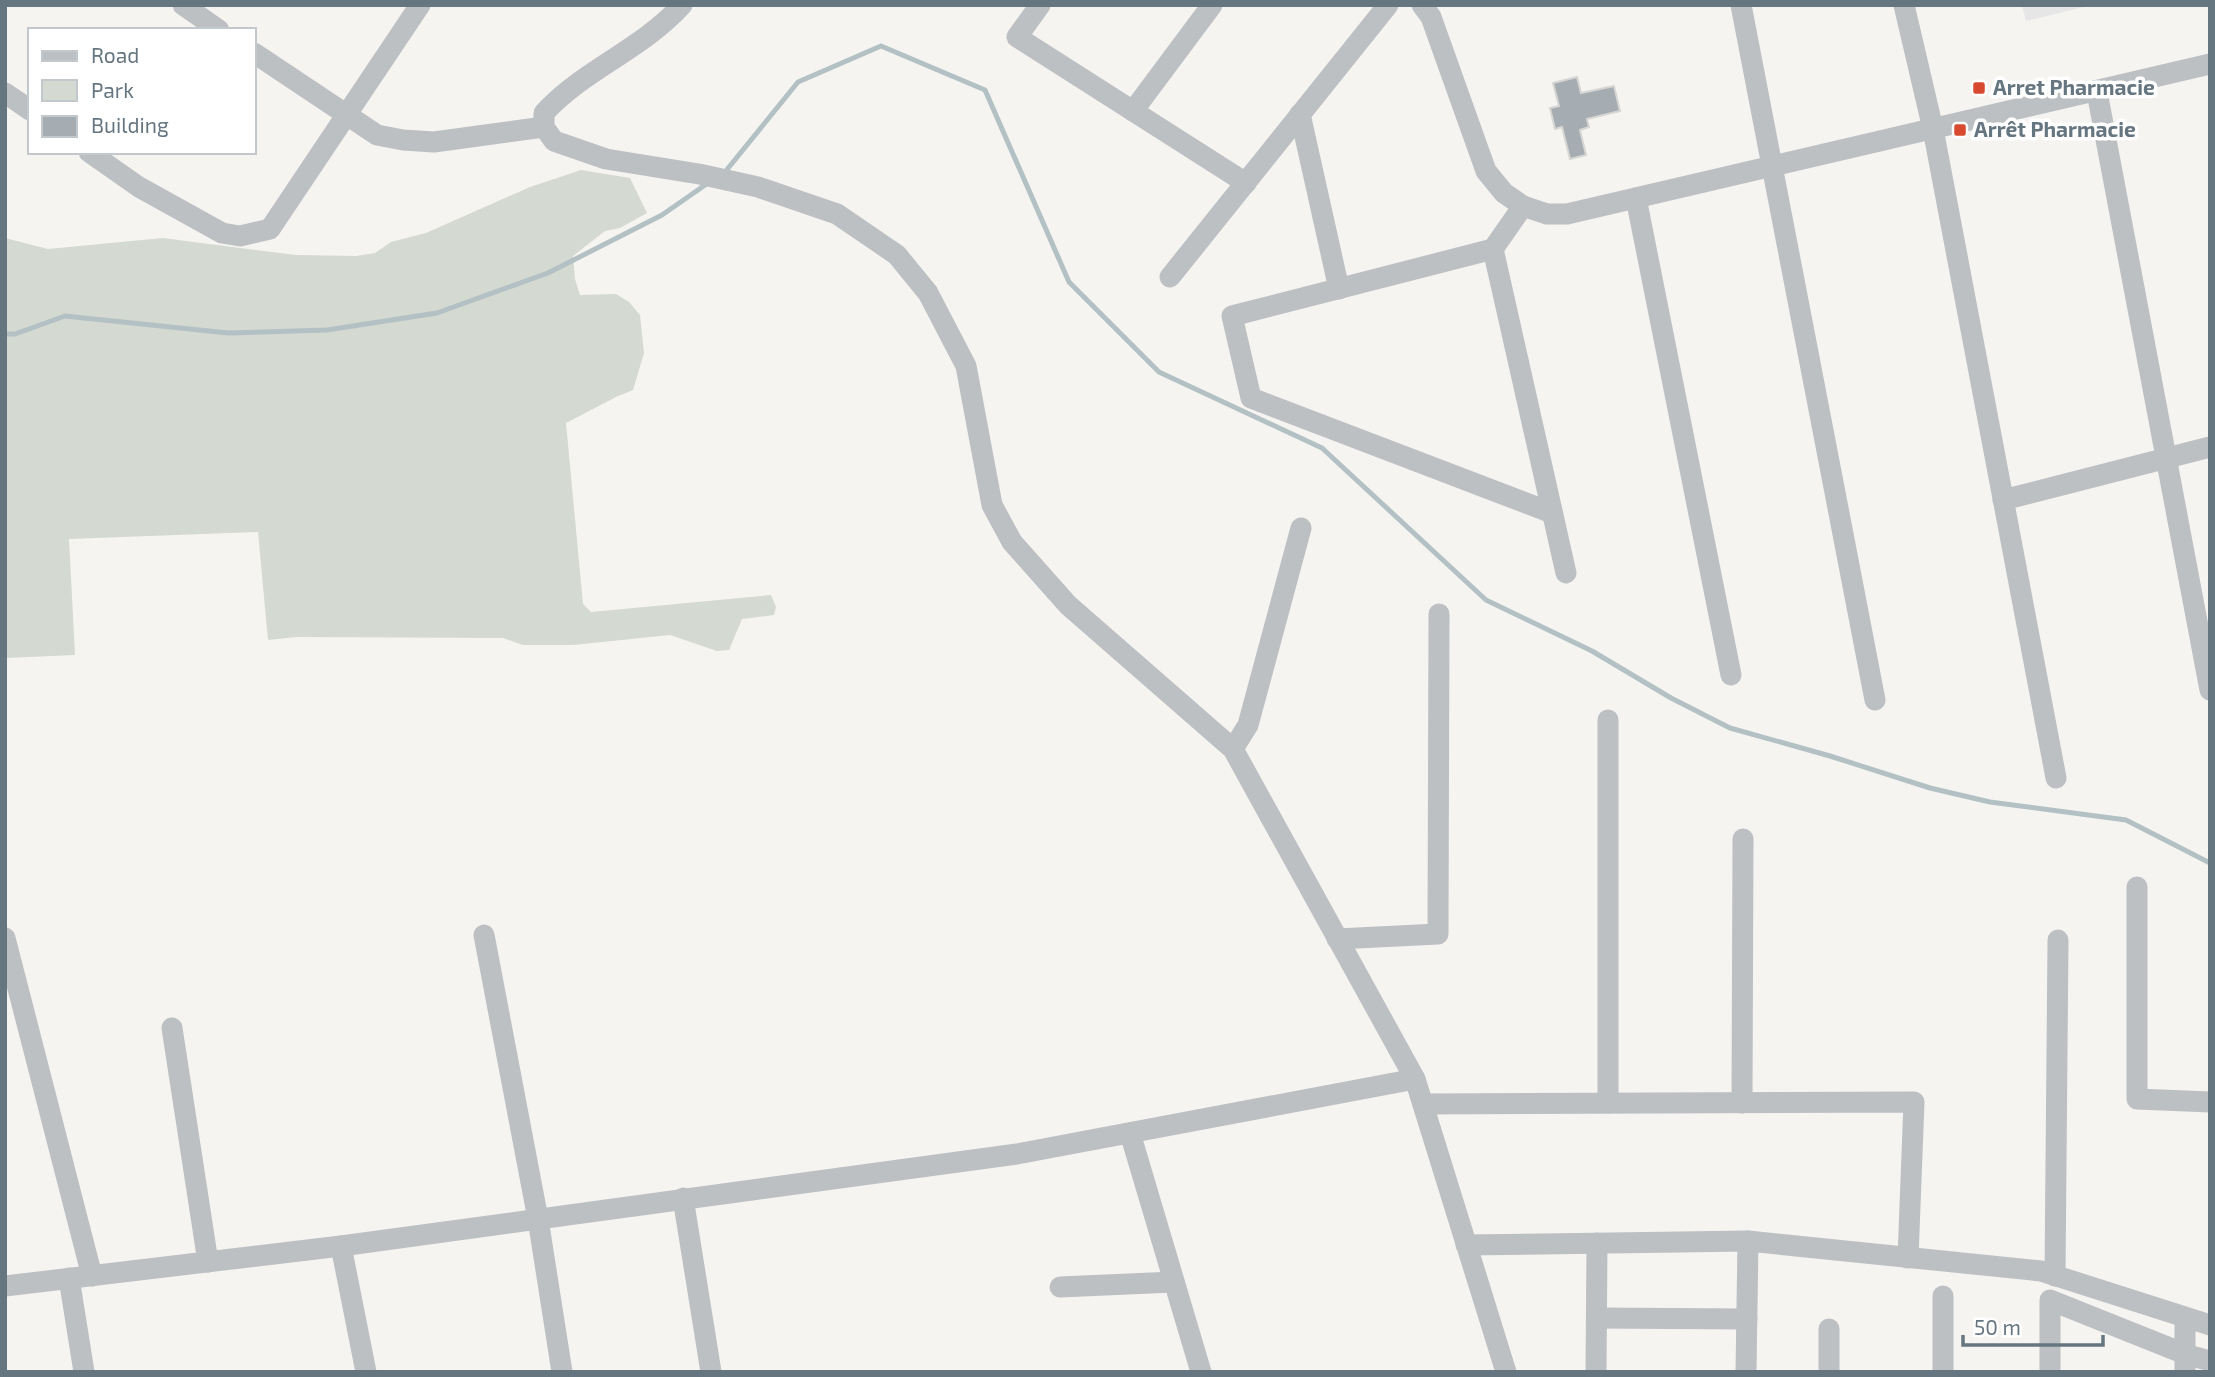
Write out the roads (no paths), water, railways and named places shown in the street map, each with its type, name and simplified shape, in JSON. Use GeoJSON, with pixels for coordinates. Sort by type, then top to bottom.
{"type":"FeatureCollection","features":[{"type":"Feature","properties":{"kind":"street"},"geometry":{"type":"LineString","coordinates":[[92,154],[139,187],[222,233],[240,236],[270,229],[420,5]]}},
{"type":"Feature","properties":{"kind":"street"},"geometry":{"type":"LineString","coordinates":[[682,5],[635,47],[560,96],[544,113],[544,127],[554,141],[606,159],[758,187],[837,214],[897,255],[928,293],[966,366],[992,505],[1012,542],[1069,605],[1233,748],[1415,1079],[1506,1372]]}},
{"type":"Feature","properties":{"kind":"street"},"geometry":{"type":"LineString","coordinates":[[1040,5],[1017,37],[1246,183]]}},
{"type":"Feature","properties":{"kind":"street"},"geometry":{"type":"LineString","coordinates":[[1133,111],[1212,5]]}},
{"type":"Feature","properties":{"kind":"street"},"geometry":{"type":"LineString","coordinates":[[1170,277],[1388,5]]}},
{"type":"Feature","properties":{"kind":"street"},"geometry":{"type":"LineString","coordinates":[[1422,5],[1431,17],[1486,171],[1504,193],[1523,206],[1547,214],[1567,214],[2210,64]]}},
{"type":"Feature","properties":{"kind":"street"},"geometry":{"type":"LineString","coordinates":[[1741,5],[1875,700]]}},
{"type":"Feature","properties":{"kind":"street"},"geometry":{"type":"LineString","coordinates":[[1905,5],[1933,130],[2056,778]]}},
{"type":"Feature","properties":{"kind":"street"},"geometry":{"type":"LineString","coordinates":[[195,9],[217,28]]}},
{"type":"Feature","properties":{"kind":"street"},"geometry":{"type":"LineString","coordinates":[[256,54],[377,135],[434,142],[544,127]]}},
{"type":"Feature","properties":{"kind":"street"},"geometry":{"type":"LineString","coordinates":[[2097,92],[2210,690]]}},
{"type":"Feature","properties":{"kind":"street"},"geometry":{"type":"LineString","coordinates":[[5,93],[28,109]]}},
{"type":"Feature","properties":{"kind":"street"},"geometry":{"type":"LineString","coordinates":[[1300,114],[1339,289]]}},
{"type":"Feature","properties":{"kind":"street"},"geometry":{"type":"LineString","coordinates":[[1636,198],[1731,675]]}},
{"type":"Feature","properties":{"kind":"street"},"geometry":{"type":"LineString","coordinates":[[1523,206],[1493,249],[1232,316],[1251,398],[1552,513]]}},
{"type":"Feature","properties":{"kind":"street"},"geometry":{"type":"LineString","coordinates":[[1493,249],[1566,573]]}},
{"type":"Feature","properties":{"kind":"street"},"geometry":{"type":"LineString","coordinates":[[2003,500],[2210,447]]}},
{"type":"Feature","properties":{"kind":"street"},"geometry":{"type":"LineString","coordinates":[[1233,748],[1248,725],[1301,528]]}},
{"type":"Feature","properties":{"kind":"street"},"geometry":{"type":"LineString","coordinates":[[1337,939],[1438,934],[1439,614]]}},
{"type":"Feature","properties":{"kind":"street"},"geometry":{"type":"LineString","coordinates":[[1608,720],[1608,1103]]}},
{"type":"Feature","properties":{"kind":"street"},"geometry":{"type":"LineString","coordinates":[[1742,1102],[1743,839]]}},
{"type":"Feature","properties":{"kind":"street"},"geometry":{"type":"LineString","coordinates":[[2137,887],[2137,1099],[2210,1102]]}},
{"type":"Feature","properties":{"kind":"street"},"geometry":{"type":"LineString","coordinates":[[484,935],[538,1219],[562,1372]]}},
{"type":"Feature","properties":{"kind":"street"},"geometry":{"type":"LineString","coordinates":[[5,937],[92,1276]]}},
{"type":"Feature","properties":{"kind":"street"},"geometry":{"type":"LineString","coordinates":[[2055,1276],[2058,940]]}},
{"type":"Feature","properties":{"kind":"street"},"geometry":{"type":"LineString","coordinates":[[172,1028],[208,1262]]}},
{"type":"Feature","properties":{"kind":"street"},"geometry":{"type":"LineString","coordinates":[[5,1286],[341,1246],[1017,1154],[1415,1079]]}},
{"type":"Feature","properties":{"kind":"street"},"geometry":{"type":"LineString","coordinates":[[1423,1104],[1913,1102],[1908,1258]]}},
{"type":"Feature","properties":{"kind":"street"},"geometry":{"type":"LineString","coordinates":[[1130,1133],[1201,1372]]}},
{"type":"Feature","properties":{"kind":"street"},"geometry":{"type":"LineString","coordinates":[[684,1198],[711,1372]]}},
{"type":"Feature","properties":{"kind":"street"},"geometry":{"type":"LineString","coordinates":[[1466,1245],[1748,1241],[2042,1271],[2210,1325]]}},
{"type":"Feature","properties":{"kind":"street"},"geometry":{"type":"LineString","coordinates":[[1746,1372],[1748,1241]]}},
{"type":"Feature","properties":{"kind":"street"},"geometry":{"type":"LineString","coordinates":[[1596,1372],[1597,1243]]}},
{"type":"Feature","properties":{"kind":"street"},"geometry":{"type":"LineString","coordinates":[[341,1246],[366,1372]]}},
{"type":"Feature","properties":{"kind":"street"},"geometry":{"type":"LineString","coordinates":[[69,1278],[84,1372]]}},
{"type":"Feature","properties":{"kind":"street"},"geometry":{"type":"LineString","coordinates":[[1060,1287],[1174,1282]]}},
{"type":"Feature","properties":{"kind":"street"},"geometry":{"type":"LineString","coordinates":[[1943,1296],[1943,1372]]}},
{"type":"Feature","properties":{"kind":"street"},"geometry":{"type":"LineString","coordinates":[[2050,1372],[2050,1300],[2185,1363],[2210,1361]]}},
{"type":"Feature","properties":{"kind":"street"},"geometry":{"type":"LineString","coordinates":[[1597,1318],[1747,1319]]}},
{"type":"Feature","properties":{"kind":"street"},"geometry":{"type":"LineString","coordinates":[[2185,1318],[2185,1363]]}},
{"type":"Feature","properties":{"kind":"street"},"geometry":{"type":"LineString","coordinates":[[1829,1329],[1829,1372]]}},
{"type":"Feature","properties":{"kind":"waterway"},"geometry":{"type":"LineString","coordinates":[[725,172],[798,82],[881,46],[985,90],[1069,282],[1159,372],[1322,448],[1486,600],[1592,651],[1671,698],[1730,728],[1930,788],[1990,802],[2126,820],[2210,863]]}},
{"type":"Feature","properties":{"kind":"waterway"},"geometry":{"type":"LineString","coordinates":[[5,334],[15,334],[65,316],[228,333],[327,330],[437,313],[548,273],[662,215],[708,183]]}},
{"type":"Feature","properties":{"kind":"place","name":"Arret Pharmacie"},"geometry":{"type":"Point","coordinates":[1979,88]}},
{"type":"Feature","properties":{"kind":"place","name":"Arrêt Pharmacie"},"geometry":{"type":"Point","coordinates":[1960,130]}}]}
